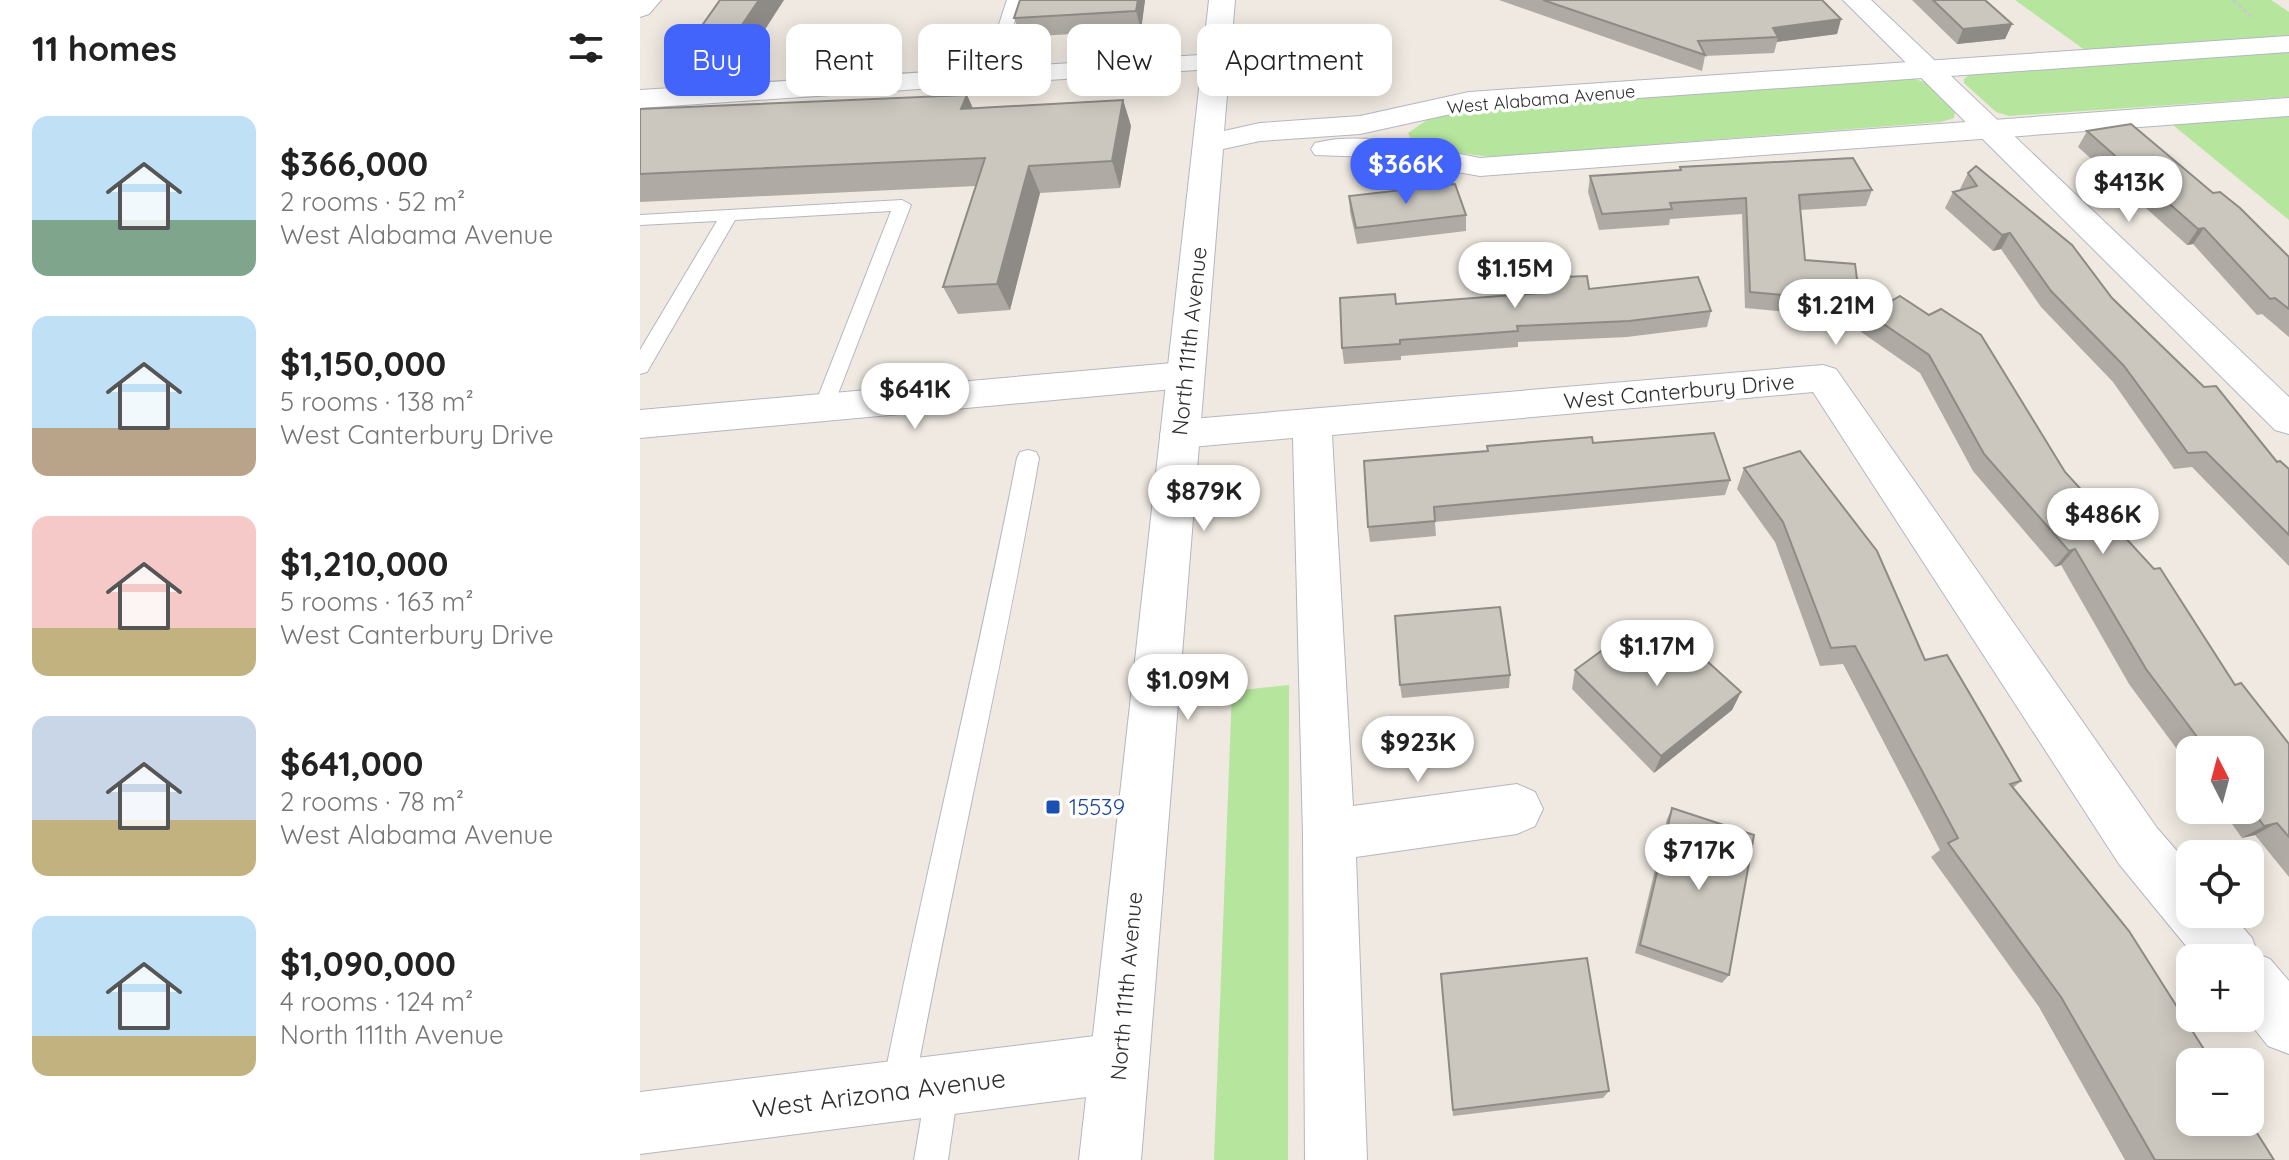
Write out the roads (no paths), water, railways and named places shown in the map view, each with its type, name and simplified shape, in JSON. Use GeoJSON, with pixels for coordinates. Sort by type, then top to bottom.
{"type":"FeatureCollection","features":[{"type":"Feature","properties":{"kind":"street"},"geometry":{"type":"LineString","coordinates":[[640,9],[648,0]]}},
{"type":"Feature","properties":{"kind":"street","name":"North 111th Avenue"},"geometry":{"type":"LineString","coordinates":[[1220,24],[1222,0]]}},
{"type":"Feature","properties":{"kind":"street"},"geometry":{"type":"LineString","coordinates":[[1856,0],[2289,420]]}},
{"type":"Feature","properties":{"kind":"street","name":"West Alabama Avenue"},"geometry":{"type":"LineString","coordinates":[[1209,143],[1260,132],[1360,125],[1469,101],[2289,44]]}},
{"type":"Feature","properties":{"kind":"street"},"geometry":{"type":"LineString","coordinates":[[1051,72],[1197,63]]}},
{"type":"Feature","properties":{"kind":"street"},"geometry":{"type":"LineString","coordinates":[[640,99],[918,81]]}},
{"type":"Feature","properties":{"kind":"street","name":"North 111th Avenue"},"geometry":{"type":"LineString","coordinates":[[1110,1160],[1213,96]]}},
{"type":"Feature","properties":{"kind":"street"},"geometry":{"type":"LineString","coordinates":[[1209,143],[1259,152],[1372,148],[1480,167],[2289,107]]}},
{"type":"Feature","properties":{"kind":"street"},"geometry":{"type":"LineString","coordinates":[[640,424],[1184,375]]}},
{"type":"Feature","properties":{"kind":"street","name":"West Canterbury Drive"},"geometry":{"type":"LineString","coordinates":[[1180,434],[1823,378],[2138,846],[2176,891]]}},
{"type":"Feature","properties":{"kind":"street"},"geometry":{"type":"LineString","coordinates":[[1312,424],[1329,835],[1336,1160]]}},
{"type":"Feature","properties":{"kind":"street"},"geometry":{"type":"LineString","coordinates":[[1329,835],[1517,809]]}},
{"type":"Feature","properties":{"kind":"street"},"geometry":{"type":"LineString","coordinates":[[2207,928],[2220,944]]}},
{"type":"Feature","properties":{"kind":"street"},"geometry":{"type":"LineString","coordinates":[[2264,996],[2289,1025]]}},
{"type":"Feature","properties":{"kind":"street","name":"West Arizona Avenue"},"geometry":{"type":"LineString","coordinates":[[640,1123],[1119,1063]]}},
{"type":"Feature","properties":{"kind":"lane"},"geometry":{"type":"LineString","coordinates":[[1006,24],[1014,0]]}},
{"type":"Feature","properties":{"kind":"lane"},"geometry":{"type":"LineString","coordinates":[[640,220],[902,205],[824,407]]}},
{"type":"Feature","properties":{"kind":"lane"},"geometry":{"type":"LineString","coordinates":[[640,367],[729,215]]}},
{"type":"Feature","properties":{"kind":"lane"},"geometry":{"type":"LineString","coordinates":[[931,1160],[920,1087],[931,918],[999,616],[1028,458]]}},
{"type":"Feature","properties":{"kind":"place","name":"15539"},"geometry":{"type":"Point","coordinates":[1053,807]}}]}
